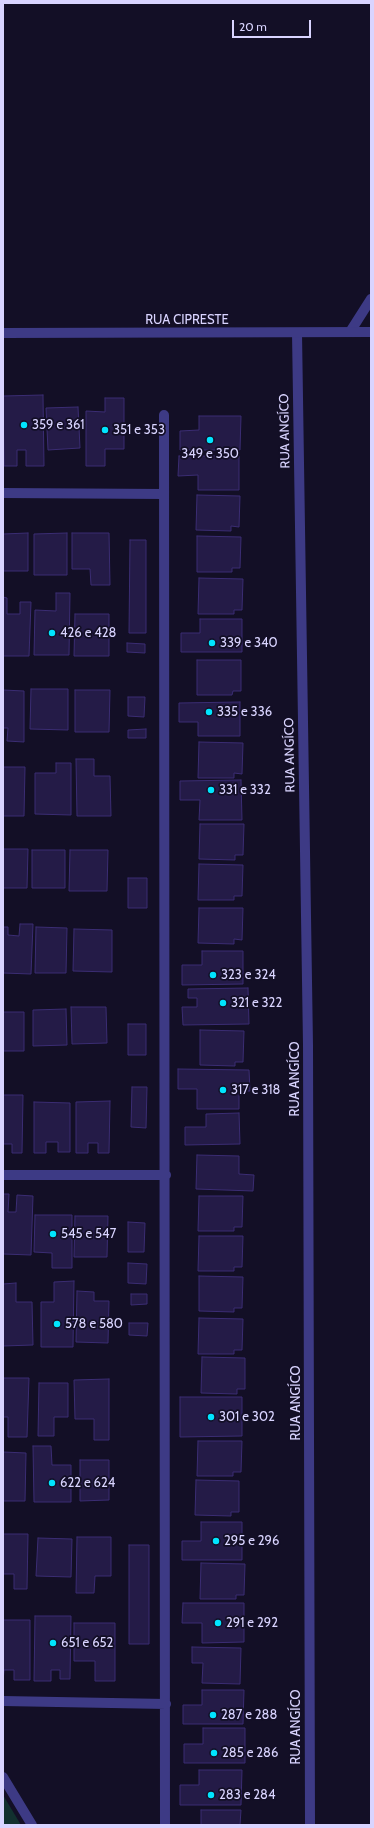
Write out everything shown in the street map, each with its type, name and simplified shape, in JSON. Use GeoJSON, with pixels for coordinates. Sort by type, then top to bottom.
{"type":"FeatureCollection","features":[{"type":"Feature","properties":{"kind":"street"},"geometry":{"type":"LineString","coordinates":[[350,332],[371,299]]}},
{"type":"Feature","properties":{"kind":"street","name":"RUA CIPRESTE"},"geometry":{"type":"LineString","coordinates":[[3,333],[371,332]]}},
{"type":"Feature","properties":{"kind":"street","name":"RUA ANGÍCO"},"geometry":{"type":"LineString","coordinates":[[297,333],[308,1045],[310,1825]]}},
{"type":"Feature","properties":{"kind":"street"},"geometry":{"type":"LineString","coordinates":[[164,415],[166,1175],[165,1825]]}},
{"type":"Feature","properties":{"kind":"street"},"geometry":{"type":"LineString","coordinates":[[3,493],[164,494]]}},
{"type":"Feature","properties":{"kind":"street"},"geometry":{"type":"LineString","coordinates":[[3,1175],[166,1175]]}},
{"type":"Feature","properties":{"kind":"street"},"geometry":{"type":"LineString","coordinates":[[3,1701],[166,1704]]}},
{"type":"Feature","properties":{"kind":"street"},"geometry":{"type":"LineString","coordinates":[[3,1777],[32,1825]]}},
{"type":"Feature","properties":{"kind":"green space"},"geometry":{"type":"Polygon","coordinates":[[[3,1795],[21,1825],[3,1825],[3,1795]]]}},
{"type":"Feature","properties":{"kind":"building","name":"359 e 361"},"geometry":{"type":"Polygon","coordinates":[[[43,395],[44,466],[26,466],[26,450],[17,450],[17,466],[4,466],[3,396],[43,395]]]}},
{"type":"Feature","properties":{"kind":"building","name":"351 e 353"},"geometry":{"type":"Polygon","coordinates":[[[105,398],[124,398],[124,449],[105,449],[105,466],[86,466],[86,411],[105,412],[105,398]]]}},
{"type":"Feature","properties":{"kind":"building"},"geometry":{"type":"Polygon","coordinates":[[[78,407],[80,448],[48,450],[46,408],[78,407]]]}},
{"type":"Feature","properties":{"kind":"building","name":"349 e 350"},"geometry":{"type":"Polygon","coordinates":[[[199,416],[241,416],[240,450],[180,450],[180,431],[199,430],[199,416]]]}},
{"type":"Feature","properties":{"kind":"building"},"geometry":{"type":"Polygon","coordinates":[[[179,456],[239,456],[239,490],[198,490],[198,475],[178,476],[179,456]]]}},
{"type":"Feature","properties":{"kind":"building"},"geometry":{"type":"Polygon","coordinates":[[[197,495],[240,496],[239,527],[231,526],[231,531],[196,530],[197,495]]]}},
{"type":"Feature","properties":{"kind":"building"},"geometry":{"type":"Polygon","coordinates":[[[28,533],[28,571],[3,571],[3,534],[28,533]]]}},
{"type":"Feature","properties":{"kind":"building"},"geometry":{"type":"Polygon","coordinates":[[[67,533],[67,575],[34,575],[34,534],[67,533]]]}},
{"type":"Feature","properties":{"kind":"building"},"geometry":{"type":"Polygon","coordinates":[[[72,533],[109,533],[110,585],[91,585],[90,569],[72,569],[72,533]]]}},
{"type":"Feature","properties":{"kind":"building"},"geometry":{"type":"Polygon","coordinates":[[[197,536],[241,537],[240,568],[232,568],[232,572],[197,572],[197,536]]]}},
{"type":"Feature","properties":{"kind":"building"},"geometry":{"type":"Polygon","coordinates":[[[130,540],[146,540],[146,633],[129,633],[130,540]]]}},
{"type":"Feature","properties":{"kind":"building"},"geometry":{"type":"Polygon","coordinates":[[[199,578],[243,579],[242,610],[234,610],[234,614],[198,614],[199,578]]]}},
{"type":"Feature","properties":{"kind":"building","name":"426 e 428"},"geometry":{"type":"Polygon","coordinates":[[[56,593],[70,593],[69,655],[34,655],[35,610],[56,611],[56,593]]]}},
{"type":"Feature","properties":{"kind":"building"},"geometry":{"type":"Polygon","coordinates":[[[3,597],[7,598],[7,614],[20,614],[20,602],[31,602],[29,656],[3,656],[3,597]]]}},
{"type":"Feature","properties":{"kind":"building"},"geometry":{"type":"Polygon","coordinates":[[[75,614],[109,614],[109,656],[74,656],[75,614]]]}},
{"type":"Feature","properties":{"kind":"building","name":"339 e 340"},"geometry":{"type":"Polygon","coordinates":[[[200,619],[242,619],[242,652],[181,652],[181,633],[200,633],[200,619]]]}},
{"type":"Feature","properties":{"kind":"building"},"geometry":{"type":"Polygon","coordinates":[[[127,643],[145,644],[145,653],[127,652],[127,643]]]}},
{"type":"Feature","properties":{"kind":"building"},"geometry":{"type":"Polygon","coordinates":[[[197,660],[241,660],[241,691],[233,691],[232,695],[197,695],[197,660]]]}},
{"type":"Feature","properties":{"kind":"building"},"geometry":{"type":"Polygon","coordinates":[[[31,689],[68,689],[68,730],[30,729],[31,689]]]}},
{"type":"Feature","properties":{"kind":"building"},"geometry":{"type":"Polygon","coordinates":[[[3,690],[24,691],[24,742],[7,741],[8,728],[3,728],[3,690]]]}},
{"type":"Feature","properties":{"kind":"building"},"geometry":{"type":"Polygon","coordinates":[[[75,690],[110,690],[109,732],[75,732],[75,690]]]}},
{"type":"Feature","properties":{"kind":"building"},"geometry":{"type":"Polygon","coordinates":[[[128,697],[145,697],[144,717],[128,716],[128,697]]]}},
{"type":"Feature","properties":{"kind":"building","name":"335 e 336"},"geometry":{"type":"Polygon","coordinates":[[[240,702],[240,736],[198,736],[198,722],[179,722],[179,703],[240,702]]]}},
{"type":"Feature","properties":{"kind":"building"},"geometry":{"type":"Polygon","coordinates":[[[146,729],[146,738],[128,738],[128,730],[146,729]]]}},
{"type":"Feature","properties":{"kind":"building"},"geometry":{"type":"Polygon","coordinates":[[[199,742],[243,743],[242,774],[234,773],[234,778],[198,778],[199,742]]]}},
{"type":"Feature","properties":{"kind":"building"},"geometry":{"type":"Polygon","coordinates":[[[76,759],[94,759],[94,776],[110,776],[111,816],[77,816],[76,759]]]}},
{"type":"Feature","properties":{"kind":"building"},"geometry":{"type":"Polygon","coordinates":[[[56,763],[71,763],[71,815],[35,814],[35,773],[56,773],[56,763]]]}},
{"type":"Feature","properties":{"kind":"building"},"geometry":{"type":"Polygon","coordinates":[[[3,767],[25,767],[24,816],[3,816],[3,767]]]}},
{"type":"Feature","properties":{"kind":"building","name":"331 e 332"},"geometry":{"type":"Polygon","coordinates":[[[241,780],[242,820],[199,820],[200,800],[180,800],[180,781],[241,780]]]}},
{"type":"Feature","properties":{"kind":"building"},"geometry":{"type":"Polygon","coordinates":[[[200,824],[244,824],[243,855],[235,855],[235,860],[199,859],[200,824]]]}},
{"type":"Feature","properties":{"kind":"building"},"geometry":{"type":"Polygon","coordinates":[[[3,849],[28,849],[27,888],[3,888],[3,849]]]}},
{"type":"Feature","properties":{"kind":"building"},"geometry":{"type":"Polygon","coordinates":[[[32,850],[65,850],[65,888],[32,888],[32,850]]]}},
{"type":"Feature","properties":{"kind":"building"},"geometry":{"type":"Polygon","coordinates":[[[70,850],[108,850],[107,891],[69,891],[70,850]]]}},
{"type":"Feature","properties":{"kind":"building"},"geometry":{"type":"Polygon","coordinates":[[[199,864],[243,865],[242,896],[234,896],[234,900],[198,900],[199,864]]]}},
{"type":"Feature","properties":{"kind":"building"},"geometry":{"type":"Polygon","coordinates":[[[128,878],[147,878],[147,908],[128,908],[128,878]]]}},
{"type":"Feature","properties":{"kind":"building"},"geometry":{"type":"Polygon","coordinates":[[[199,908],[243,908],[242,940],[234,939],[234,944],[198,943],[199,908]]]}},
{"type":"Feature","properties":{"kind":"building"},"geometry":{"type":"Polygon","coordinates":[[[20,924],[33,924],[31,974],[3,973],[3,927],[8,927],[8,935],[19,936],[20,924]]]}},
{"type":"Feature","properties":{"kind":"building"},"geometry":{"type":"Polygon","coordinates":[[[36,927],[67,928],[66,973],[35,973],[36,927]]]}},
{"type":"Feature","properties":{"kind":"building"},"geometry":{"type":"Polygon","coordinates":[[[74,929],[112,930],[112,972],[73,971],[74,929]]]}},
{"type":"Feature","properties":{"kind":"building","name":"323 e 324"},"geometry":{"type":"Polygon","coordinates":[[[202,951],[243,951],[243,984],[182,985],[182,965],[202,965],[202,951]]]}},
{"type":"Feature","properties":{"kind":"building","name":"321 e 322"},"geometry":{"type":"Polygon","coordinates":[[[248,988],[249,1024],[183,1025],[182,1007],[197,1007],[197,998],[188,998],[188,989],[248,988]]]}},
{"type":"Feature","properties":{"kind":"building"},"geometry":{"type":"Polygon","coordinates":[[[71,1007],[106,1007],[107,1043],[72,1044],[71,1007]]]}},
{"type":"Feature","properties":{"kind":"building"},"geometry":{"type":"Polygon","coordinates":[[[66,1009],[67,1045],[33,1046],[33,1010],[66,1009]]]}},
{"type":"Feature","properties":{"kind":"building"},"geometry":{"type":"Polygon","coordinates":[[[3,1012],[24,1012],[24,1051],[3,1051],[3,1012]]]}},
{"type":"Feature","properties":{"kind":"building"},"geometry":{"type":"Polygon","coordinates":[[[128,1024],[146,1024],[146,1055],[128,1055],[128,1024]]]}},
{"type":"Feature","properties":{"kind":"building"},"geometry":{"type":"Polygon","coordinates":[[[200,1030],[244,1031],[243,1062],[235,1062],[235,1066],[200,1065],[200,1030]]]}},
{"type":"Feature","properties":{"kind":"building","name":"317 e 318"},"geometry":{"type":"Polygon","coordinates":[[[178,1069],[249,1070],[250,1091],[239,1091],[239,1109],[197,1109],[197,1089],[178,1089],[178,1069]]]}},
{"type":"Feature","properties":{"kind":"building"},"geometry":{"type":"Polygon","coordinates":[[[132,1087],[147,1087],[146,1128],[131,1127],[132,1087]]]}},
{"type":"Feature","properties":{"kind":"building"},"geometry":{"type":"Polygon","coordinates":[[[3,1095],[23,1095],[22,1153],[12,1153],[12,1144],[3,1144],[3,1095]]]}},
{"type":"Feature","properties":{"kind":"building"},"geometry":{"type":"Polygon","coordinates":[[[110,1101],[109,1153],[98,1153],[98,1143],[88,1143],[88,1153],[76,1153],[76,1102],[110,1101]]]}},
{"type":"Feature","properties":{"kind":"building"},"geometry":{"type":"Polygon","coordinates":[[[34,1102],[70,1103],[70,1152],[58,1152],[58,1142],[46,1142],[46,1153],[34,1153],[34,1102]]]}},
{"type":"Feature","properties":{"kind":"building"},"geometry":{"type":"Polygon","coordinates":[[[239,1113],[240,1144],[185,1145],[185,1127],[206,1127],[206,1114],[239,1113]]]}},
{"type":"Feature","properties":{"kind":"building"},"geometry":{"type":"Polygon","coordinates":[[[197,1155],[239,1156],[239,1174],[254,1175],[253,1191],[196,1189],[197,1155]]]}},
{"type":"Feature","properties":{"kind":"building"},"geometry":{"type":"Polygon","coordinates":[[[3,1194],[9,1194],[8,1212],[16,1212],[17,1195],[33,1196],[31,1255],[3,1254],[3,1194]]]}},
{"type":"Feature","properties":{"kind":"building"},"geometry":{"type":"Polygon","coordinates":[[[199,1196],[243,1196],[242,1227],[234,1227],[234,1231],[198,1231],[199,1196]]]}},
{"type":"Feature","properties":{"kind":"building","name":"545 e 547"},"geometry":{"type":"Polygon","coordinates":[[[35,1215],[72,1215],[72,1268],[52,1268],[52,1253],[34,1252],[35,1215]]]}},
{"type":"Feature","properties":{"kind":"building"},"geometry":{"type":"Polygon","coordinates":[[[75,1216],[108,1216],[107,1257],[74,1257],[75,1216]]]}},
{"type":"Feature","properties":{"kind":"building"},"geometry":{"type":"Polygon","coordinates":[[[128,1222],[145,1223],[144,1252],[128,1252],[128,1222]]]}},
{"type":"Feature","properties":{"kind":"building"},"geometry":{"type":"Polygon","coordinates":[[[199,1236],[243,1236],[242,1267],[234,1267],[234,1271],[198,1271],[199,1236]]]}},
{"type":"Feature","properties":{"kind":"building"},"geometry":{"type":"Polygon","coordinates":[[[128,1263],[147,1264],[146,1284],[128,1283],[128,1263]]]}},
{"type":"Feature","properties":{"kind":"building"},"geometry":{"type":"Polygon","coordinates":[[[199,1276],[243,1277],[242,1308],[234,1308],[234,1312],[199,1311],[199,1276]]]}},
{"type":"Feature","properties":{"kind":"building","name":"578 e 580"},"geometry":{"type":"Polygon","coordinates":[[[74,1281],[73,1347],[41,1347],[41,1302],[54,1302],[54,1282],[74,1281]]]}},
{"type":"Feature","properties":{"kind":"building"},"geometry":{"type":"Polygon","coordinates":[[[16,1283],[16,1302],[32,1302],[33,1345],[3,1346],[3,1284],[16,1283]]]}},
{"type":"Feature","properties":{"kind":"building"},"geometry":{"type":"Polygon","coordinates":[[[77,1291],[94,1292],[94,1301],[109,1301],[108,1343],[76,1342],[77,1291]]]}},
{"type":"Feature","properties":{"kind":"building"},"geometry":{"type":"Polygon","coordinates":[[[131,1294],[147,1294],[147,1304],[131,1305],[131,1294]]]}},
{"type":"Feature","properties":{"kind":"building"},"geometry":{"type":"Polygon","coordinates":[[[199,1318],[243,1319],[242,1350],[234,1350],[234,1354],[198,1354],[199,1318]]]}},
{"type":"Feature","properties":{"kind":"building"},"geometry":{"type":"Polygon","coordinates":[[[129,1323],[148,1323],[147,1336],[129,1335],[129,1323]]]}},
{"type":"Feature","properties":{"kind":"building"},"geometry":{"type":"Polygon","coordinates":[[[202,1357],[245,1358],[245,1389],[237,1389],[237,1394],[201,1393],[202,1357]]]}},
{"type":"Feature","properties":{"kind":"building"},"geometry":{"type":"Polygon","coordinates":[[[3,1378],[29,1378],[27,1437],[8,1437],[8,1417],[3,1417],[3,1378]]]}},
{"type":"Feature","properties":{"kind":"building"},"geometry":{"type":"Polygon","coordinates":[[[109,1379],[109,1440],[94,1440],[94,1419],[75,1419],[74,1380],[109,1379]]]}},
{"type":"Feature","properties":{"kind":"building"},"geometry":{"type":"Polygon","coordinates":[[[39,1383],[68,1383],[68,1417],[54,1417],[54,1436],[38,1436],[39,1383]]]}},
{"type":"Feature","properties":{"kind":"building","name":"301 e 302"},"geometry":{"type":"Polygon","coordinates":[[[180,1397],[242,1397],[242,1436],[180,1437],[180,1397]]]}},
{"type":"Feature","properties":{"kind":"building"},"geometry":{"type":"Polygon","coordinates":[[[198,1441],[242,1441],[241,1472],[233,1472],[233,1476],[197,1476],[198,1441]]]}},
{"type":"Feature","properties":{"kind":"building","name":"622 e 624"},"geometry":{"type":"Polygon","coordinates":[[[33,1446],[51,1446],[52,1465],[71,1465],[71,1502],[34,1502],[33,1446]]]}},
{"type":"Feature","properties":{"kind":"building"},"geometry":{"type":"Polygon","coordinates":[[[3,1452],[26,1453],[25,1501],[3,1501],[3,1452]]]}},
{"type":"Feature","properties":{"kind":"building"},"geometry":{"type":"Polygon","coordinates":[[[80,1460],[109,1460],[109,1500],[80,1501],[80,1460]]]}},
{"type":"Feature","properties":{"kind":"building"},"geometry":{"type":"Polygon","coordinates":[[[196,1480],[239,1481],[239,1512],[231,1512],[231,1516],[195,1515],[196,1480]]]}},
{"type":"Feature","properties":{"kind":"building","name":"295 e 296"},"geometry":{"type":"Polygon","coordinates":[[[201,1522],[242,1522],[242,1560],[182,1560],[182,1541],[201,1541],[201,1522]]]}},
{"type":"Feature","properties":{"kind":"building"},"geometry":{"type":"Polygon","coordinates":[[[3,1534],[28,1534],[27,1589],[14,1589],[14,1574],[3,1574],[3,1534]]]}},
{"type":"Feature","properties":{"kind":"building"},"geometry":{"type":"Polygon","coordinates":[[[77,1537],[111,1537],[111,1576],[95,1576],[94,1593],[76,1593],[77,1537]]]}},
{"type":"Feature","properties":{"kind":"building"},"geometry":{"type":"Polygon","coordinates":[[[38,1538],[72,1539],[71,1577],[36,1576],[38,1538]]]}},
{"type":"Feature","properties":{"kind":"building"},"geometry":{"type":"Polygon","coordinates":[[[129,1545],[149,1545],[149,1644],[129,1644],[129,1545]]]}},
{"type":"Feature","properties":{"kind":"building"},"geometry":{"type":"Polygon","coordinates":[[[201,1563],[245,1564],[244,1595],[236,1595],[236,1599],[200,1599],[201,1563]]]}},
{"type":"Feature","properties":{"kind":"building","name":"291 e 292"},"geometry":{"type":"Polygon","coordinates":[[[183,1603],[244,1603],[244,1642],[202,1643],[202,1623],[182,1623],[183,1603]]]}},
{"type":"Feature","properties":{"kind":"building","name":"651 e 652"},"geometry":{"type":"Polygon","coordinates":[[[35,1616],[71,1616],[70,1679],[60,1679],[60,1670],[51,1670],[51,1681],[34,1681],[35,1616]]]}},
{"type":"Feature","properties":{"kind":"building"},"geometry":{"type":"Polygon","coordinates":[[[3,1620],[30,1620],[30,1680],[14,1680],[14,1670],[4,1670],[3,1682],[3,1620]]]}},
{"type":"Feature","properties":{"kind":"building"},"geometry":{"type":"Polygon","coordinates":[[[74,1623],[115,1623],[115,1681],[95,1681],[95,1661],[74,1661],[74,1623]]]}},
{"type":"Feature","properties":{"kind":"building"},"geometry":{"type":"Polygon","coordinates":[[[192,1647],[241,1648],[240,1684],[202,1683],[203,1663],[192,1663],[192,1647]]]}},
{"type":"Feature","properties":{"kind":"building","name":"287 e 288"},"geometry":{"type":"Polygon","coordinates":[[[202,1690],[244,1690],[243,1724],[183,1724],[183,1705],[202,1705],[202,1690]]]}},
{"type":"Feature","properties":{"kind":"building","name":"285 e 286"},"geometry":{"type":"Polygon","coordinates":[[[203,1728],[245,1728],[245,1763],[184,1763],[184,1744],[203,1744],[203,1728]]]}},
{"type":"Feature","properties":{"kind":"building","name":"283 e 284"},"geometry":{"type":"Polygon","coordinates":[[[199,1770],[242,1770],[241,1805],[180,1805],[180,1785],[199,1785],[199,1770]]]}},
{"type":"Feature","properties":{"kind":"building"},"geometry":{"type":"Polygon","coordinates":[[[201,1810],[241,1810],[240,1825],[201,1825],[201,1810]]]}},
{"type":"Feature","properties":{"kind":"place","name":"359 e 361"},"geometry":{"type":"Point","coordinates":[24,425]}},
{"type":"Feature","properties":{"kind":"place","name":"351 e 353"},"geometry":{"type":"Point","coordinates":[105,430]}},
{"type":"Feature","properties":{"kind":"place","name":"349 e 350"},"geometry":{"type":"Point","coordinates":[210,440]}},
{"type":"Feature","properties":{"kind":"place","name":"426 e 428"},"geometry":{"type":"Point","coordinates":[52,633]}},
{"type":"Feature","properties":{"kind":"place","name":"339 e 340"},"geometry":{"type":"Point","coordinates":[212,643]}},
{"type":"Feature","properties":{"kind":"place","name":"335 e 336"},"geometry":{"type":"Point","coordinates":[209,712]}},
{"type":"Feature","properties":{"kind":"place","name":"331 e 332"},"geometry":{"type":"Point","coordinates":[211,790]}},
{"type":"Feature","properties":{"kind":"place","name":"323 e 324"},"geometry":{"type":"Point","coordinates":[213,975]}},
{"type":"Feature","properties":{"kind":"place","name":"321 e 322"},"geometry":{"type":"Point","coordinates":[223,1003]}},
{"type":"Feature","properties":{"kind":"place","name":"317 e 318"},"geometry":{"type":"Point","coordinates":[223,1090]}},
{"type":"Feature","properties":{"kind":"place","name":"545 e 547"},"geometry":{"type":"Point","coordinates":[53,1234]}},
{"type":"Feature","properties":{"kind":"place","name":"578 e 580"},"geometry":{"type":"Point","coordinates":[57,1324]}},
{"type":"Feature","properties":{"kind":"place","name":"301 e 302"},"geometry":{"type":"Point","coordinates":[211,1417]}},
{"type":"Feature","properties":{"kind":"place","name":"622 e 624"},"geometry":{"type":"Point","coordinates":[52,1483]}},
{"type":"Feature","properties":{"kind":"place","name":"295 e 296"},"geometry":{"type":"Point","coordinates":[216,1541]}},
{"type":"Feature","properties":{"kind":"place","name":"291 e 292"},"geometry":{"type":"Point","coordinates":[218,1623]}},
{"type":"Feature","properties":{"kind":"place","name":"651 e 652"},"geometry":{"type":"Point","coordinates":[53,1643]}},
{"type":"Feature","properties":{"kind":"place","name":"287 e 288"},"geometry":{"type":"Point","coordinates":[213,1715]}},
{"type":"Feature","properties":{"kind":"place","name":"285 e 286"},"geometry":{"type":"Point","coordinates":[214,1753]}},
{"type":"Feature","properties":{"kind":"place","name":"283 e 284"},"geometry":{"type":"Point","coordinates":[211,1795]}}]}
